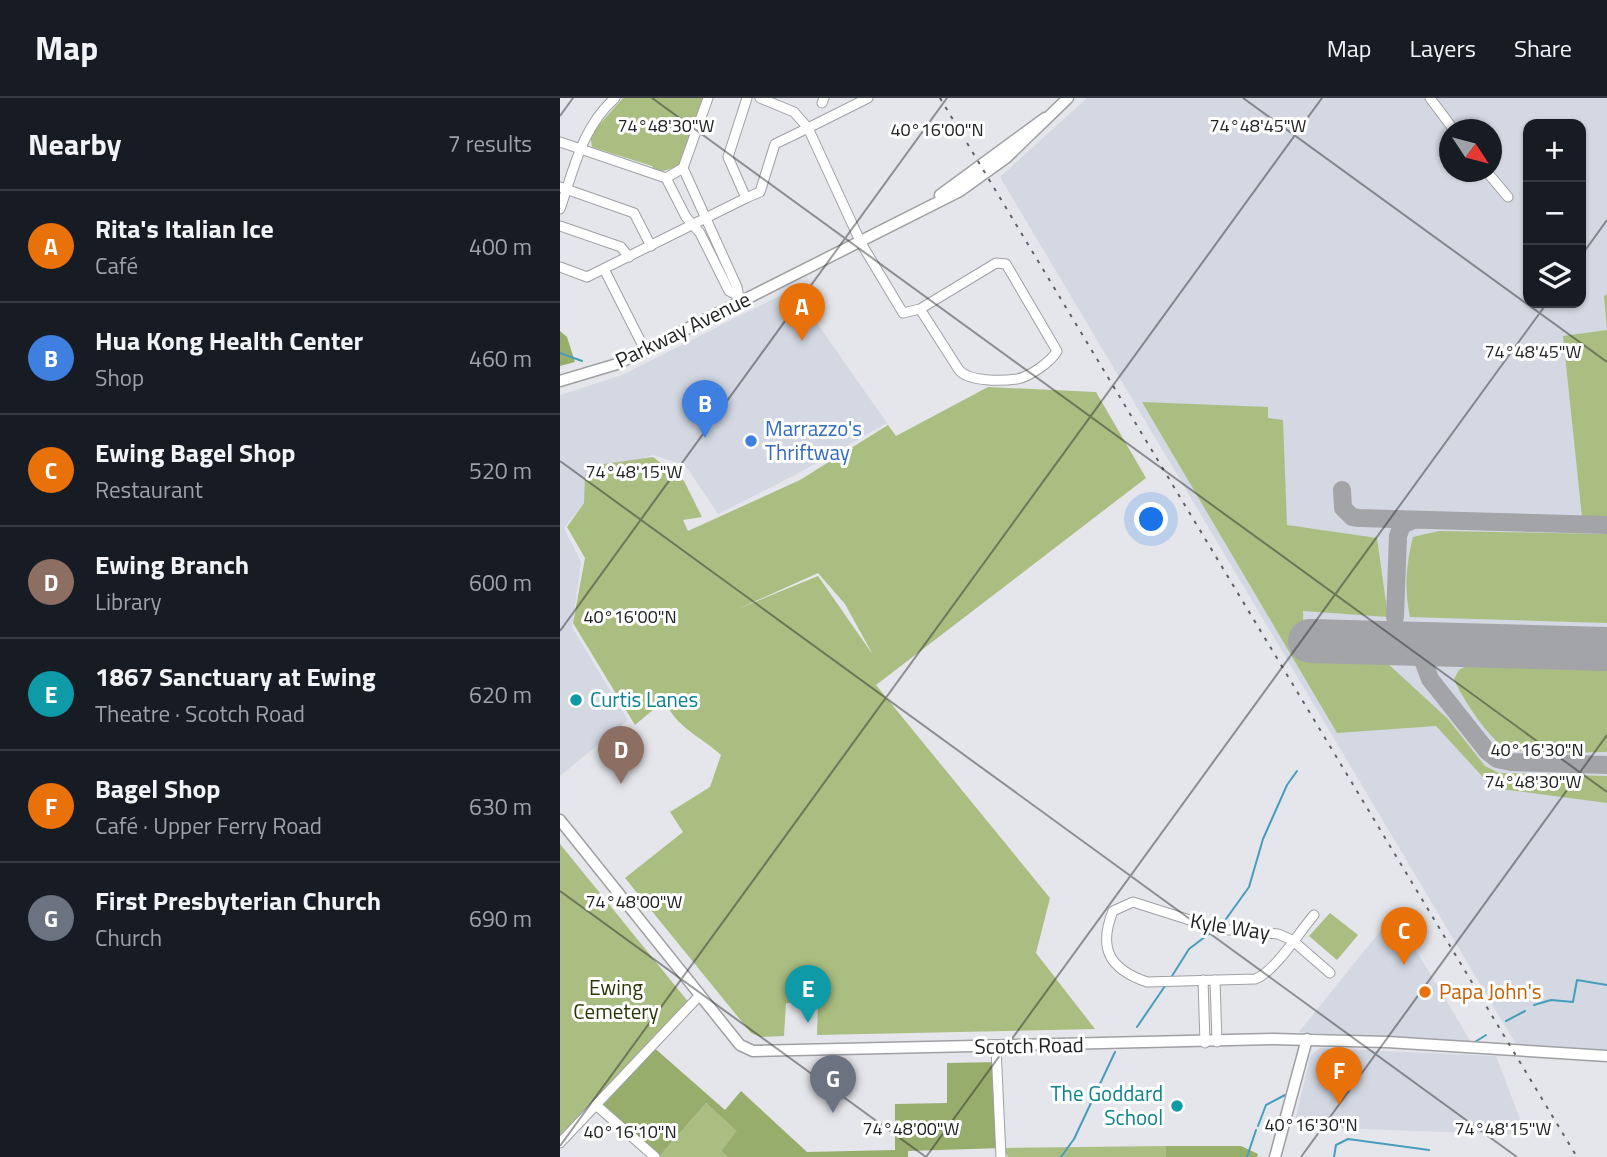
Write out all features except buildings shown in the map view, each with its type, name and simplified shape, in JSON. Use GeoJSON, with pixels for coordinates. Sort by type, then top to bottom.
{"type":"FeatureCollection","features":[{"type":"Feature","properties":{"kind":"main road","name":"Parkway Avenue"},"geometry":{"type":"LineString","coordinates":[[560,381],[617,364],[738,299],[861,243],[960,191],[1036,132],[1068,98]]}},
{"type":"Feature","properties":{"kind":"main road","name":"Scotch Road"},"geometry":{"type":"LineString","coordinates":[[560,820],[740,1045],[753,1051],[1307,1039],[1607,1056]]}},
{"type":"Feature","properties":{"kind":"main road"},"geometry":{"type":"LineString","coordinates":[[1275,1157],[1307,1039]]}},
{"type":"Feature","properties":{"kind":"street"},"geometry":{"type":"LineString","coordinates":[[666,178],[683,168],[708,98]]}},
{"type":"Feature","properties":{"kind":"street"},"geometry":{"type":"LineString","coordinates":[[746,198],[728,157],[747,98]]}},
{"type":"Feature","properties":{"kind":"street"},"geometry":{"type":"LineString","coordinates":[[760,98],[794,112],[808,128],[861,243],[903,313],[920,309],[996,263],[1006,264],[1057,351],[1049,361],[1019,379],[967,377],[959,370],[920,309]]}},
{"type":"Feature","properties":{"kind":"street"},"geometry":{"type":"LineString","coordinates":[[560,267],[587,277],[760,192],[775,144],[867,98]]}},
{"type":"Feature","properties":{"kind":"street"},"geometry":{"type":"LineString","coordinates":[[1430,98],[1446,119]]}},
{"type":"Feature","properties":{"kind":"street"},"geometry":{"type":"LineString","coordinates":[[560,209],[563,189],[580,149],[592,123],[608,100]]}},
{"type":"Feature","properties":{"kind":"street"},"geometry":{"type":"LineString","coordinates":[[560,142],[666,178],[729,291],[738,299]]}},
{"type":"Feature","properties":{"kind":"street"},"geometry":{"type":"LineString","coordinates":[[683,168],[737,287],[738,299]]}},
{"type":"Feature","properties":{"kind":"street"},"geometry":{"type":"LineString","coordinates":[[1495,182],[1508,197]]}},
{"type":"Feature","properties":{"kind":"street"},"geometry":{"type":"LineString","coordinates":[[563,189],[634,213],[651,246]]}},
{"type":"Feature","properties":{"kind":"street"},"geometry":{"type":"LineString","coordinates":[[560,226],[621,247],[629,257]]}},
{"type":"Feature","properties":{"kind":"street"},"geometry":{"type":"LineString","coordinates":[[604,269],[645,350]]}},
{"type":"Feature","properties":{"kind":"street","name":"Kyle Way"},"geometry":{"type":"LineString","coordinates":[[1314,915],[1292,940],[1262,977],[1147,982],[1131,976],[1118,966],[1106,950],[1106,928],[1112,911],[1133,902],[1218,929],[1278,934],[1292,940],[1329,973]]}},
{"type":"Feature","properties":{"kind":"street"},"geometry":{"type":"LineString","coordinates":[[1203,980],[1211,1042]]}},
{"type":"Feature","properties":{"kind":"street"},"geometry":{"type":"LineString","coordinates":[[1211,1042],[1215,980]]}},
{"type":"Feature","properties":{"kind":"street"},"geometry":{"type":"LineString","coordinates":[[560,1143],[700,995]]}},
{"type":"Feature","properties":{"kind":"street"},"geometry":{"type":"LineString","coordinates":[[996,1047],[1001,1157]]}},
{"type":"Feature","properties":{"kind":"street"},"geometry":{"type":"LineString","coordinates":[[596,1105],[655,1157]]}},
{"type":"Feature","properties":{"kind":"shaded area"},"geometry":{"type":"Polygon","coordinates":[[[1087,98],[1607,98],[1607,1050],[1517,1046],[1000,177],[1087,98]]]}},
{"type":"Feature","properties":{"kind":"shaded area"},"geometry":{"type":"Polygon","coordinates":[[[793,289],[887,423],[795,475],[718,514],[685,465],[653,455],[638,460],[597,465],[586,475],[584,503],[564,528],[581,562],[572,627],[628,720],[560,776],[560,395],[622,375],[793,289]]]}},
{"type":"Feature","properties":{"kind":"shaded area"},"geometry":{"type":"Polygon","coordinates":[[[1389,920],[1406,934],[1471,1042],[1299,1032],[1389,920]]]}},
{"type":"Feature","properties":{"kind":"shaded area"},"geometry":{"type":"Polygon","coordinates":[[[1320,1048],[1496,1056],[1526,1135],[1307,1127],[1295,1120],[1311,1055],[1320,1048]]]}},
{"type":"Feature","properties":{"kind":"green space"},"geometry":{"type":"Polygon","coordinates":[[[623,98],[704,98],[679,165],[657,171],[652,166],[592,147],[590,135],[623,98]]]}},
{"type":"Feature","properties":{"kind":"green space"},"geometry":{"type":"Polygon","coordinates":[[[1607,294],[1607,330],[1604,296],[1607,294]]]}},
{"type":"Feature","properties":{"kind":"green space"},"geometry":{"type":"Polygon","coordinates":[[[1607,330],[1607,517],[1582,517],[1563,336],[1607,330]]]}},
{"type":"Feature","properties":{"kind":"green space"},"geometry":{"type":"Polygon","coordinates":[[[560,331],[567,337],[575,362],[560,366],[560,331]]]}},
{"type":"Feature","properties":{"kind":"green space"},"geometry":{"type":"Polygon","coordinates":[[[988,387],[1096,392],[1146,478],[876,685],[1050,898],[1036,953],[1095,1029],[817,1035],[818,1002],[786,1003],[784,1036],[761,1037],[751,1033],[625,878],[683,832],[670,812],[710,787],[721,755],[680,723],[668,708],[666,699],[635,725],[573,623],[585,558],[567,527],[584,503],[585,475],[597,465],[653,457],[684,481],[702,517],[683,520],[688,531],[800,480],[888,425],[896,436],[988,387]],[[818,573],[738,609],[818,576],[873,655],[845,604],[818,573]]]}},
{"type":"Feature","properties":{"kind":"green space"},"geometry":{"type":"Polygon","coordinates":[[[1142,402],[1268,407],[1268,418],[1283,420],[1287,525],[1377,538],[1388,617],[1303,611],[1304,660],[1386,662],[1448,719],[1485,766],[1499,773],[1607,776],[1607,803],[1493,788],[1436,726],[1337,733],[1142,402]]]}},
{"type":"Feature","properties":{"kind":"green space"},"geometry":{"type":"Polygon","coordinates":[[[1439,531],[1607,534],[1607,623],[1410,617],[1407,577],[1413,537],[1439,531]]]}},
{"type":"Feature","properties":{"kind":"green space"},"geometry":{"type":"Polygon","coordinates":[[[1470,664],[1607,668],[1607,752],[1528,752],[1500,744],[1477,718],[1454,679],[1459,670],[1470,664]]]}},
{"type":"Feature","properties":{"kind":"green space","name":"Ewing Cemetery"},"geometry":{"type":"Polygon","coordinates":[[[560,844],[690,1004],[560,1138],[560,844]]]}},
{"type":"Feature","properties":{"kind":"green space"},"geometry":{"type":"Polygon","coordinates":[[[1330,913],[1358,935],[1337,960],[1309,936],[1330,913]]]}},
{"type":"Feature","properties":{"kind":"green space"},"geometry":{"type":"Polygon","coordinates":[[[651,1045],[725,1110],[741,1091],[807,1152],[895,1150],[895,1104],[947,1103],[947,1063],[1001,1062],[1003,1148],[908,1151],[908,1157],[728,1157],[721,1151],[737,1131],[706,1103],[659,1157],[594,1104],[651,1045]]]}},
{"type":"Feature","properties":{"kind":"green space"},"geometry":{"type":"Polygon","coordinates":[[[706,1103],[738,1131],[721,1151],[728,1157],[659,1157],[706,1103]]]}},
{"type":"Feature","properties":{"kind":"green space"},"geometry":{"type":"Polygon","coordinates":[[[1166,1146],[1166,1157],[1008,1157],[1003,1148],[1166,1146]]]}},
{"type":"Feature","properties":{"kind":"green space"},"geometry":{"type":"Polygon","coordinates":[[[1166,1146],[1241,1146],[1258,1154],[1257,1157],[1166,1157],[1166,1146]]]}},
{"type":"Feature","properties":{"kind":"waterway"},"geometry":{"type":"LineString","coordinates":[[560,353],[582,361]]}},
{"type":"Feature","properties":{"kind":"waterway"},"geometry":{"type":"LineString","coordinates":[[1226,919],[1249,887],[1263,839],[1287,785],[1297,771]]}},
{"type":"Feature","properties":{"kind":"waterway"},"geometry":{"type":"LineString","coordinates":[[1172,976],[1189,949],[1210,933]]}},
{"type":"Feature","properties":{"kind":"waterway"},"geometry":{"type":"LineString","coordinates":[[1534,1005],[1551,1000],[1573,1002],[1577,980],[1607,985]]}},
{"type":"Feature","properties":{"kind":"waterway"},"geometry":{"type":"LineString","coordinates":[[1137,1027],[1165,986]]}},
{"type":"Feature","properties":{"kind":"waterway"},"geometry":{"type":"LineString","coordinates":[[1506,1021],[1525,1011]]}},
{"type":"Feature","properties":{"kind":"waterway"},"geometry":{"type":"LineString","coordinates":[[1475,1042],[1486,1035]]}},
{"type":"Feature","properties":{"kind":"waterway"},"geometry":{"type":"LineString","coordinates":[[1061,1157],[1074,1139],[1115,1052]]}},
{"type":"Feature","properties":{"kind":"waterway"},"geometry":{"type":"LineString","coordinates":[[1258,1126],[1266,1105],[1285,1095]]}},
{"type":"Feature","properties":{"kind":"waterway"},"geometry":{"type":"LineString","coordinates":[[1247,1157],[1256,1130]]}},
{"type":"Feature","properties":{"kind":"waterway"},"geometry":{"type":"LineString","coordinates":[[1334,1157],[1336,1145],[1348,1139],[1429,1150]]}},
{"type":"Feature","properties":{"kind":"taxiway"},"geometry":{"type":"LineString","coordinates":[[1342,490],[1343,508],[1352,517],[1359,518],[1607,525]]}},
{"type":"Feature","properties":{"kind":"taxiway"},"geometry":{"type":"LineString","coordinates":[[1395,617],[1398,536],[1402,525],[1413,520]]}},
{"type":"Feature","properties":{"kind":"taxiway"},"geometry":{"type":"LineString","coordinates":[[1424,663],[1430,679],[1487,751],[1497,759],[1511,762],[1607,765]]}},
{"type":"Feature","properties":{"kind":"runway"},"geometry":{"type":"LineString","coordinates":[[1310,641],[1607,649]]}},
{"type":"Feature","properties":{"kind":"railway"},"geometry":{"type":"LineString","coordinates":[[940,98],[1577,1157]]}},
{"type":"Feature","properties":{"kind":"place","name":"Rita's Italian Ice"},"geometry":{"type":"Point","coordinates":[802,341]}},
{"type":"Feature","properties":{"kind":"place","name":"Hua Kong Health Center"},"geometry":{"type":"Point","coordinates":[705,438]}},
{"type":"Feature","properties":{"kind":"place","name":"Marrazzo's Thriftway"},"geometry":{"type":"Point","coordinates":[751,441]}},
{"type":"Feature","properties":{"kind":"place","name":"Curtis Lanes"},"geometry":{"type":"Point","coordinates":[576,700]}},
{"type":"Feature","properties":{"kind":"place","name":"Ewing Branch"},"geometry":{"type":"Point","coordinates":[621,784]}},
{"type":"Feature","properties":{"kind":"place","name":"Ewing Bagel Shop"},"geometry":{"type":"Point","coordinates":[1404,965]}},
{"type":"Feature","properties":{"kind":"place","name":"Papa John's"},"geometry":{"type":"Point","coordinates":[1425,992]}},
{"type":"Feature","properties":{"kind":"place","name":"1867 Sanctuary at Ewing"},"geometry":{"type":"Point","coordinates":[808,1023]}},
{"type":"Feature","properties":{"kind":"place","name":"Bagel Shop"},"geometry":{"type":"Point","coordinates":[1339,1105]}},
{"type":"Feature","properties":{"kind":"place","name":"The Goddard School"},"geometry":{"type":"Point","coordinates":[1177,1106]}},
{"type":"Feature","properties":{"kind":"place","name":"First Presbyterian Church"},"geometry":{"type":"Point","coordinates":[833,1113]}}]}
